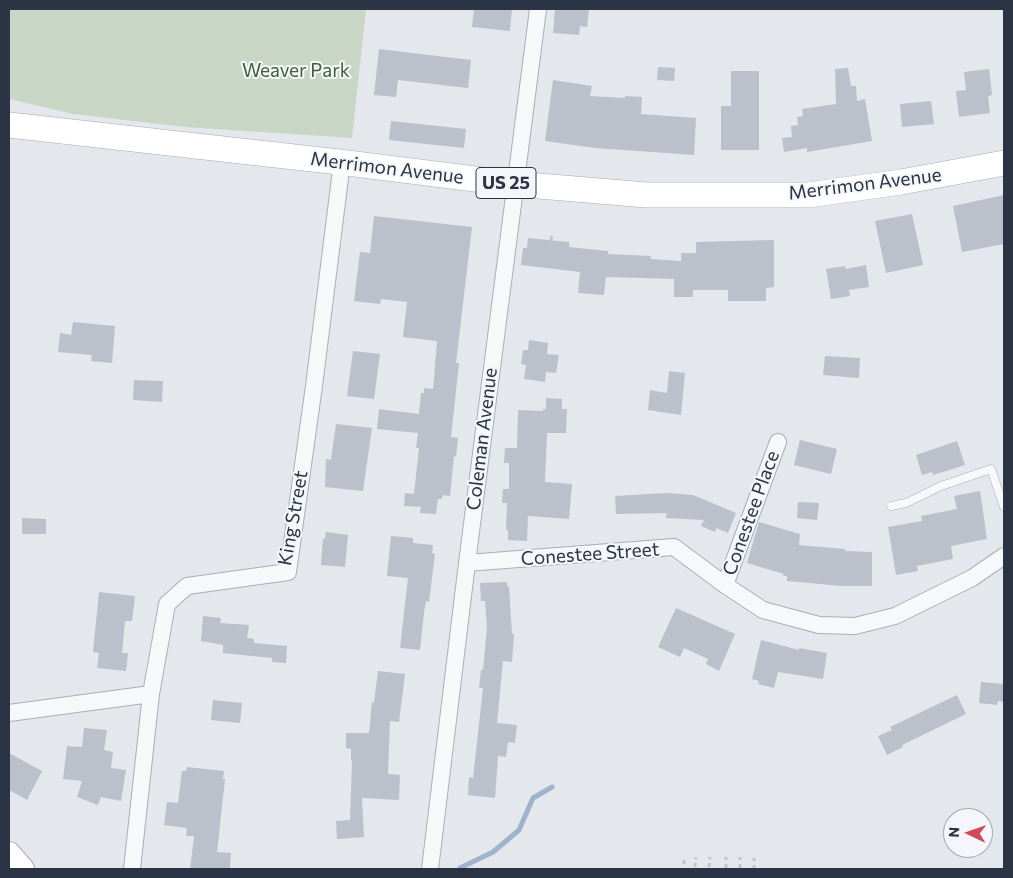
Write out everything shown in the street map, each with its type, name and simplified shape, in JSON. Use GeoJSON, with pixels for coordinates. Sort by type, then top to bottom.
{"type":"FeatureCollection","features":[{"type":"Feature","properties":{"kind":"main road","name":"Merrimon Avenue"},"geometry":{"type":"LineString","coordinates":[[9,125],[342,162],[515,184],[648,195],[808,195],[901,182],[1004,163]]}},
{"type":"Feature","properties":{"kind":"main road"},"geometry":{"type":"LineString","coordinates":[[9,854],[23,869]]}},
{"type":"Feature","properties":{"kind":"street","name":"Coleman Avenue"},"geometry":{"type":"LineString","coordinates":[[430,869],[538,9]]}},
{"type":"Feature","properties":{"kind":"street","name":"King Street"},"geometry":{"type":"LineString","coordinates":[[132,869],[151,694],[166,604],[187,586],[288,572],[342,162]]}},
{"type":"Feature","properties":{"kind":"street","name":"Conestee Place"},"geometry":{"type":"LineString","coordinates":[[725,585],[778,442]]}},
{"type":"Feature","properties":{"kind":"street","name":"Conestee Street"},"geometry":{"type":"LineString","coordinates":[[467,563],[674,547],[725,585],[763,610],[819,625],[855,626],[894,616],[972,578],[1004,556]]}},
{"type":"Feature","properties":{"kind":"street"},"geometry":{"type":"LineString","coordinates":[[9,713],[151,694]]}},
{"type":"Feature","properties":{"kind":"lane"},"geometry":{"type":"LineString","coordinates":[[891,506],[906,503],[941,486],[991,469],[1004,507]]}},
{"type":"Feature","properties":{"kind":"path"},"geometry":{"type":"LineString","coordinates":[[551,240],[552,234]]}},
{"type":"Feature","properties":{"kind":"path"},"geometry":{"type":"LineString","coordinates":[[684,857],[684,864]]}},
{"type":"Feature","properties":{"kind":"path"},"geometry":{"type":"LineString","coordinates":[[695,867],[696,857]]}},
{"type":"Feature","properties":{"kind":"path"},"geometry":{"type":"LineString","coordinates":[[710,857],[710,867]]}},
{"type":"Feature","properties":{"kind":"path"},"geometry":{"type":"LineString","coordinates":[[726,857],[726,868]]}},
{"type":"Feature","properties":{"kind":"path"},"geometry":{"type":"LineString","coordinates":[[740,857],[740,868]]}},
{"type":"Feature","properties":{"kind":"path"},"geometry":{"type":"LineString","coordinates":[[754,858],[754,869]]}},
{"type":"Feature","properties":{"kind":"green space","name":"Weaver Park"},"geometry":{"type":"Polygon","coordinates":[[[9,9],[366,9],[352,138],[185,127],[73,114],[9,99],[9,9]]]}},
{"type":"Feature","properties":{"kind":"building"},"geometry":{"type":"Polygon","coordinates":[[[474,9],[512,9],[510,31],[472,27],[474,9]]]}},
{"type":"Feature","properties":{"kind":"building"},"geometry":{"type":"Polygon","coordinates":[[[555,9],[589,9],[587,27],[580,26],[579,35],[553,33],[555,9]]]}},
{"type":"Feature","properties":{"kind":"building"},"geometry":{"type":"Polygon","coordinates":[[[379,49],[471,60],[468,88],[398,80],[396,97],[374,95],[379,49]]]}},
{"type":"Feature","properties":{"kind":"building"},"geometry":{"type":"Polygon","coordinates":[[[658,67],[675,68],[674,81],[657,80],[658,67]]]}},
{"type":"Feature","properties":{"kind":"building"},"geometry":{"type":"Polygon","coordinates":[[[848,68],[851,86],[856,86],[857,101],[865,99],[872,141],[807,152],[807,148],[784,152],[782,138],[792,137],[791,126],[798,125],[797,117],[803,116],[802,109],[836,104],[835,69],[848,68]]]}},
{"type":"Feature","properties":{"kind":"building"},"geometry":{"type":"Polygon","coordinates":[[[989,69],[992,95],[988,96],[990,113],[959,117],[956,91],[966,90],[964,72],[989,69]]]}},
{"type":"Feature","properties":{"kind":"building"},"geometry":{"type":"Polygon","coordinates":[[[731,71],[759,71],[759,150],[721,150],[721,106],[731,106],[731,71]]]}},
{"type":"Feature","properties":{"kind":"building"},"geometry":{"type":"Polygon","coordinates":[[[553,80],[592,86],[590,96],[642,97],[641,114],[696,118],[694,155],[595,148],[545,141],[553,80]]]}},
{"type":"Feature","properties":{"kind":"building"},"geometry":{"type":"Polygon","coordinates":[[[931,101],[934,124],[902,127],[900,104],[931,101]]]}},
{"type":"Feature","properties":{"kind":"building"},"geometry":{"type":"Polygon","coordinates":[[[391,121],[466,129],[464,148],[389,140],[391,121]]]}},
{"type":"Feature","properties":{"kind":"building"},"geometry":{"type":"Polygon","coordinates":[[[1004,195],[1004,244],[962,252],[953,206],[1004,195]]]}},
{"type":"Feature","properties":{"kind":"building"},"geometry":{"type":"Polygon","coordinates":[[[912,214],[923,265],[886,273],[875,221],[912,214]]]}},
{"type":"Feature","properties":{"kind":"building"},"geometry":{"type":"Polygon","coordinates":[[[374,216],[472,227],[456,363],[459,363],[451,437],[458,438],[456,457],[454,456],[450,496],[443,495],[442,499],[438,499],[436,514],[420,513],[421,507],[404,506],[405,493],[414,494],[419,448],[416,448],[418,433],[377,429],[379,409],[419,414],[421,393],[424,393],[424,388],[433,389],[437,341],[403,337],[407,302],[381,299],[380,304],[354,301],[360,252],[370,253],[374,216]]]}},
{"type":"Feature","properties":{"kind":"building"},"geometry":{"type":"Polygon","coordinates":[[[528,238],[569,242],[569,247],[608,251],[608,254],[651,256],[651,259],[681,261],[681,253],[696,253],[696,242],[774,240],[774,287],[766,288],[766,301],[728,301],[728,290],[693,290],[693,297],[674,297],[674,279],[606,277],[604,295],[578,293],[580,272],[521,265],[523,248],[527,248],[528,238]]]}},
{"type":"Feature","properties":{"kind":"building"},"geometry":{"type":"Polygon","coordinates":[[[866,265],[869,287],[849,290],[850,296],[831,299],[826,269],[845,266],[846,269],[866,265]]]}},
{"type":"Feature","properties":{"kind":"building"},"geometry":{"type":"Polygon","coordinates":[[[73,322],[115,326],[112,363],[91,361],[92,355],[58,352],[60,333],[71,335],[73,322]]]}},
{"type":"Feature","properties":{"kind":"building"},"geometry":{"type":"Polygon","coordinates":[[[529,340],[548,343],[547,354],[559,355],[556,373],[546,372],[545,382],[524,379],[526,365],[521,364],[523,350],[528,350],[529,340]]]}},
{"type":"Feature","properties":{"kind":"building"},"geometry":{"type":"Polygon","coordinates":[[[353,351],[380,354],[374,399],[347,396],[353,351]]]}},
{"type":"Feature","properties":{"kind":"building"},"geometry":{"type":"Polygon","coordinates":[[[825,356],[860,358],[859,378],[823,375],[825,356]]]}},
{"type":"Feature","properties":{"kind":"building"},"geometry":{"type":"Polygon","coordinates":[[[669,371],[685,373],[681,415],[648,410],[650,390],[667,393],[669,371]]]}},
{"type":"Feature","properties":{"kind":"building"},"geometry":{"type":"Polygon","coordinates":[[[134,380],[163,381],[162,402],[133,400],[134,380]]]}},
{"type":"Feature","properties":{"kind":"building"},"geometry":{"type":"Polygon","coordinates":[[[546,398],[562,399],[562,409],[567,409],[566,433],[547,433],[545,482],[572,484],[569,519],[528,516],[527,541],[508,540],[508,530],[506,530],[507,503],[502,503],[503,489],[509,489],[509,463],[504,463],[505,448],[517,448],[518,410],[543,411],[543,409],[546,409],[546,398]]]}},
{"type":"Feature","properties":{"kind":"building"},"geometry":{"type":"Polygon","coordinates":[[[336,424],[372,428],[363,491],[325,487],[326,459],[331,460],[336,424]]]}},
{"type":"Feature","properties":{"kind":"building"},"geometry":{"type":"Polygon","coordinates":[[[800,440],[837,449],[831,474],[794,465],[800,440]]]}},
{"type":"Feature","properties":{"kind":"building"},"geometry":{"type":"Polygon","coordinates":[[[957,441],[965,465],[933,475],[932,472],[922,475],[916,455],[957,441]]]}},
{"type":"Feature","properties":{"kind":"building"},"geometry":{"type":"Polygon","coordinates":[[[980,491],[987,539],[951,546],[953,559],[917,566],[918,571],[896,575],[888,527],[922,521],[921,516],[957,509],[954,496],[980,491]]]}},
{"type":"Feature","properties":{"kind":"building"},"geometry":{"type":"Polygon","coordinates":[[[666,493],[693,495],[736,513],[728,533],[716,528],[715,532],[701,526],[704,520],[666,518],[667,513],[616,514],[615,496],[666,493]]]}},
{"type":"Feature","properties":{"kind":"building"},"geometry":{"type":"Polygon","coordinates":[[[798,502],[819,503],[817,520],[797,518],[798,502]]]}},
{"type":"Feature","properties":{"kind":"building"},"geometry":{"type":"Polygon","coordinates":[[[22,518],[46,519],[46,534],[22,534],[22,518]]]}},
{"type":"Feature","properties":{"kind":"building"},"geometry":{"type":"Polygon","coordinates":[[[759,522],[800,534],[799,545],[845,549],[845,551],[872,552],[872,586],[842,586],[787,581],[787,576],[783,576],[784,574],[747,563],[759,522]]]}},
{"type":"Feature","properties":{"kind":"building"},"geometry":{"type":"Polygon","coordinates":[[[326,532],[348,535],[345,567],[321,565],[323,538],[325,539],[326,532]]]}},
{"type":"Feature","properties":{"kind":"building"},"geometry":{"type":"Polygon","coordinates":[[[391,536],[413,538],[413,543],[433,545],[432,553],[435,554],[429,602],[426,601],[424,612],[420,650],[400,648],[408,578],[387,576],[391,536]]]}},
{"type":"Feature","properties":{"kind":"building"},"geometry":{"type":"Polygon","coordinates":[[[507,582],[507,586],[509,586],[512,634],[514,634],[512,662],[503,661],[497,723],[517,725],[515,743],[508,742],[506,757],[498,756],[495,798],[468,795],[469,777],[473,778],[483,688],[479,688],[481,670],[483,670],[487,627],[485,601],[481,601],[480,583],[507,582]]]}},
{"type":"Feature","properties":{"kind":"building"},"geometry":{"type":"Polygon","coordinates":[[[99,592],[135,596],[132,621],[125,621],[122,653],[128,653],[126,671],[97,668],[99,653],[93,652],[99,592]]]}},
{"type":"Feature","properties":{"kind":"building"},"geometry":{"type":"Polygon","coordinates":[[[676,608],[735,634],[719,671],[706,664],[708,659],[684,648],[680,657],[658,647],[676,608]]]}},
{"type":"Feature","properties":{"kind":"building"},"geometry":{"type":"Polygon","coordinates":[[[203,616],[221,618],[220,623],[249,625],[247,638],[254,639],[254,643],[287,646],[286,663],[272,662],[272,658],[223,653],[223,645],[201,641],[203,616]]]}},
{"type":"Feature","properties":{"kind":"building"},"geometry":{"type":"Polygon","coordinates":[[[761,640],[799,650],[799,648],[827,653],[823,679],[778,672],[774,688],[758,684],[759,681],[752,679],[761,640]]]}},
{"type":"Feature","properties":{"kind":"building"},"geometry":{"type":"Polygon","coordinates":[[[378,671],[405,674],[399,722],[390,721],[388,774],[400,775],[399,800],[362,798],[364,837],[337,839],[336,821],[350,820],[352,760],[351,749],[346,748],[346,733],[369,733],[378,671]]]}},
{"type":"Feature","properties":{"kind":"building"},"geometry":{"type":"Polygon","coordinates":[[[981,682],[1004,684],[1004,702],[998,701],[997,705],[979,703],[981,682]]]}},
{"type":"Feature","properties":{"kind":"building"},"geometry":{"type":"Polygon","coordinates":[[[957,695],[966,714],[902,745],[903,747],[887,755],[878,736],[892,730],[890,727],[957,695]]]}},
{"type":"Feature","properties":{"kind":"building"},"geometry":{"type":"Polygon","coordinates":[[[213,700],[242,703],[240,723],[211,720],[213,700]]]}},
{"type":"Feature","properties":{"kind":"building"},"geometry":{"type":"Polygon","coordinates":[[[84,728],[107,730],[104,750],[113,752],[111,768],[126,770],[121,801],[101,797],[98,805],[77,797],[82,781],[63,779],[67,746],[82,747],[84,728]]]}},
{"type":"Feature","properties":{"kind":"building"},"geometry":{"type":"Polygon","coordinates":[[[9,753],[42,771],[27,800],[9,790],[9,753]]]}},
{"type":"Feature","properties":{"kind":"building"},"geometry":{"type":"Polygon","coordinates":[[[187,767],[224,771],[223,779],[225,779],[217,852],[231,853],[230,869],[190,869],[194,836],[186,836],[187,828],[164,825],[167,802],[178,803],[182,771],[186,771],[187,767]]]}},
{"type":"Feature","properties":{"kind":"waterway"},"geometry":{"type":"LineString","coordinates":[[460,868],[493,852],[519,830],[533,798],[552,787]]}}]}
